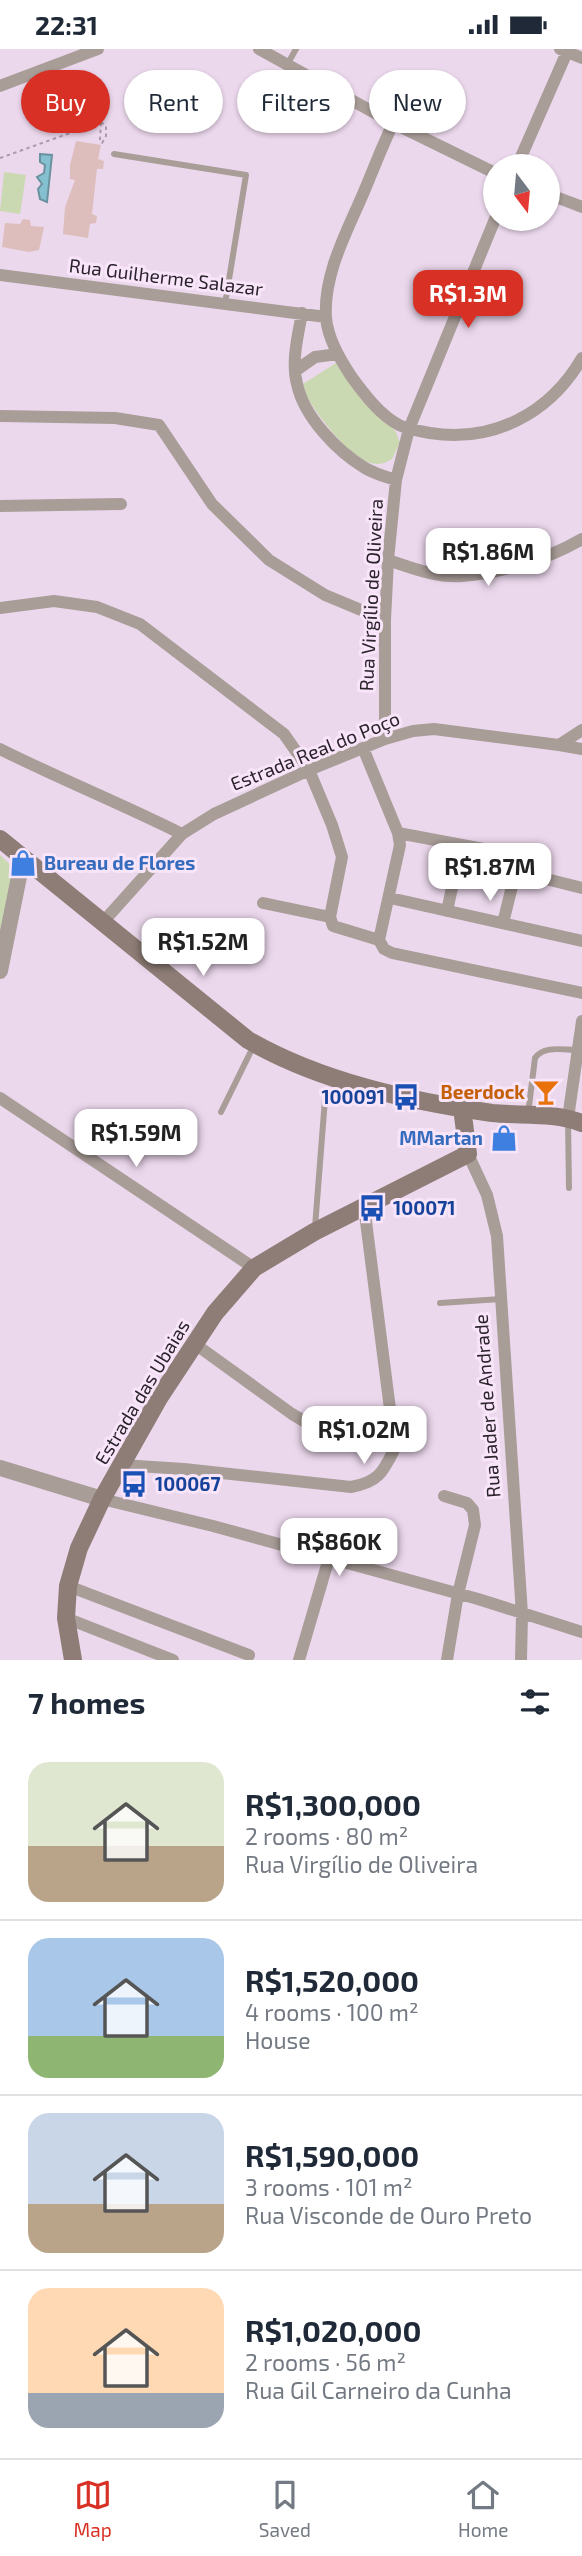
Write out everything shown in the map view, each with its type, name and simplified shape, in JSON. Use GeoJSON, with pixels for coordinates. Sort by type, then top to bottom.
{"type":"FeatureCollection","features":[{"type":"Feature","properties":{"kind":"main road"},"geometry":{"type":"LineString","coordinates":[[0,839],[255,1044],[302,1067],[416,1100],[578,1121]]}},
{"type":"Feature","properties":{"kind":"main road","name":"Rua Jader de Andrade"},"geometry":{"type":"LineString","coordinates":[[463,1108],[468,1154]]}},
{"type":"Feature","properties":{"kind":"main road"},"geometry":{"type":"LineString","coordinates":[[468,1154],[485,1111]]}},
{"type":"Feature","properties":{"kind":"main road","name":"Estrada das Ubaias"},"geometry":{"type":"LineString","coordinates":[[73,1660],[66,1618],[68,1586],[79,1548],[102,1499],[159,1398],[215,1313],[254,1268],[314,1232],[468,1154]]}},
{"type":"Feature","properties":{"kind":"street"},"geometry":{"type":"LineString","coordinates":[[0,86],[98,49]]}},
{"type":"Feature","properties":{"kind":"street"},"geometry":{"type":"LineString","coordinates":[[260,49],[369,110]]}},
{"type":"Feature","properties":{"kind":"street"},"geometry":{"type":"LineString","coordinates":[[522,154],[563,51],[582,58]]}},
{"type":"Feature","properties":{"kind":"street"},"geometry":{"type":"LineString","coordinates":[[389,133],[337,255],[327,297],[328,328],[338,354],[366,395],[393,421],[409,429],[450,435],[490,432],[539,409],[556,394],[582,358]]}},
{"type":"Feature","properties":{"kind":"street"},"geometry":{"type":"LineString","coordinates":[[413,133],[483,167]]}},
{"type":"Feature","properties":{"kind":"street"},"geometry":{"type":"LineString","coordinates":[[560,199],[582,207]]}},
{"type":"Feature","properties":{"kind":"street","name":"Rua Virgílio de Oliveira"},"geometry":{"type":"LineString","coordinates":[[385,739],[385,620],[396,480],[409,429],[490,231]]}},
{"type":"Feature","properties":{"kind":"street","name":"Rua Guilherme Salazar"},"geometry":{"type":"LineString","coordinates":[[0,275],[326,317]]}},
{"type":"Feature","properties":{"kind":"street"},"geometry":{"type":"LineString","coordinates":[[302,313],[295,371],[297,386],[306,406],[320,428],[365,468],[396,480]]}},
{"type":"Feature","properties":{"kind":"street"},"geometry":{"type":"LineString","coordinates":[[295,371],[315,357],[338,354]]}},
{"type":"Feature","properties":{"kind":"street"},"geometry":{"type":"LineString","coordinates":[[0,416],[115,418],[159,425],[212,505],[269,560],[325,595],[385,620]]}},
{"type":"Feature","properties":{"kind":"street"},"geometry":{"type":"LineString","coordinates":[[0,506],[121,505]]}},
{"type":"Feature","properties":{"kind":"street"},"geometry":{"type":"LineString","coordinates":[[388,560],[424,572],[461,576],[513,567],[582,539]]}},
{"type":"Feature","properties":{"kind":"street"},"geometry":{"type":"LineString","coordinates":[[0,608],[54,601],[97,607],[140,624],[284,734],[309,770],[342,857],[331,923],[335,927],[379,940]]}},
{"type":"Feature","properties":{"kind":"street","name":"Estrada Real do Poço"},"geometry":{"type":"LineString","coordinates":[[103,922],[182,834],[214,814],[309,770],[385,739],[413,731],[434,729],[582,749]]}},
{"type":"Feature","properties":{"kind":"street"},"geometry":{"type":"LineString","coordinates":[[559,745],[582,730]]}},
{"type":"Feature","properties":{"kind":"street"},"geometry":{"type":"LineString","coordinates":[[363,748],[398,833],[400,845],[379,940],[384,949],[392,953],[582,993]]}},
{"type":"Feature","properties":{"kind":"street"},"geometry":{"type":"LineString","coordinates":[[0,749],[62,781],[127,807],[182,834]]}},
{"type":"Feature","properties":{"kind":"street"},"geometry":{"type":"LineString","coordinates":[[398,833],[516,855],[530,875],[582,888]]}},
{"type":"Feature","properties":{"kind":"street"},"geometry":{"type":"LineString","coordinates":[[447,911],[461,846]]}},
{"type":"Feature","properties":{"kind":"street"},"geometry":{"type":"LineString","coordinates":[[0,971],[23,857]]}},
{"type":"Feature","properties":{"kind":"street"},"geometry":{"type":"LineString","coordinates":[[503,923],[515,874],[522,866]]}},
{"type":"Feature","properties":{"kind":"street"},"geometry":{"type":"LineString","coordinates":[[390,898],[582,941]]}},
{"type":"Feature","properties":{"kind":"street"},"geometry":{"type":"LineString","coordinates":[[263,903],[330,917]]}},
{"type":"Feature","properties":{"kind":"street"},"geometry":{"type":"LineString","coordinates":[[578,1121],[578,1050],[582,1021]]}},
{"type":"Feature","properties":{"kind":"street"},"geometry":{"type":"LineString","coordinates":[[0,1098],[254,1268]]}},
{"type":"Feature","properties":{"kind":"street","name":"Rua Jader de Andrade"},"geometry":{"type":"LineString","coordinates":[[468,1154],[487,1195],[497,1236],[522,1615],[521,1660]]}},
{"type":"Feature","properties":{"kind":"street"},"geometry":{"type":"LineString","coordinates":[[122,1465],[351,1487],[376,1479],[383,1472],[395,1448],[364,1206]]}},
{"type":"Feature","properties":{"kind":"street"},"geometry":{"type":"LineString","coordinates":[[195,1344],[292,1415],[314,1427]]}},
{"type":"Feature","properties":{"kind":"street"},"geometry":{"type":"LineString","coordinates":[[0,1468],[102,1499],[213,1526],[458,1594],[582,1632]]}},
{"type":"Feature","properties":{"kind":"street"},"geometry":{"type":"LineString","coordinates":[[444,1496],[467,1503],[475,1517],[447,1660]]}},
{"type":"Feature","properties":{"kind":"street"},"geometry":{"type":"LineString","coordinates":[[299,1660],[329,1558]]}},
{"type":"Feature","properties":{"kind":"street"},"geometry":{"type":"LineString","coordinates":[[68,1586],[249,1655]]}},
{"type":"Feature","properties":{"kind":"street"},"geometry":{"type":"LineString","coordinates":[[66,1618],[173,1660]]}},
{"type":"Feature","properties":{"kind":"lane"},"geometry":{"type":"LineString","coordinates":[[287,65],[296,49]]}},
{"type":"Feature","properties":{"kind":"lane"},"geometry":{"type":"LineString","coordinates":[[114,154],[246,175],[225,304]]}},
{"type":"Feature","properties":{"kind":"lane"},"geometry":{"type":"LineString","coordinates":[[221,1112],[255,1044]]}},
{"type":"Feature","properties":{"kind":"lane"},"geometry":{"type":"LineString","coordinates":[[528,1115],[535,1058],[538,1053],[548,1049],[578,1050]]}},
{"type":"Feature","properties":{"kind":"lane"},"geometry":{"type":"LineString","coordinates":[[314,1232],[325,1099]]}},
{"type":"Feature","properties":{"kind":"lane"},"geometry":{"type":"LineString","coordinates":[[569,1188],[578,1121]]}},
{"type":"Feature","properties":{"kind":"lane"},"geometry":{"type":"LineString","coordinates":[[440,1304],[501,1299]]}},
{"type":"Feature","properties":{"kind":"path"},"geometry":{"type":"LineString","coordinates":[[101,122],[106,126],[106,136],[102,143],[100,140],[101,122]]}},
{"type":"Feature","properties":{"kind":"path"},"geometry":{"type":"LineString","coordinates":[[0,158],[70,133]]}},
{"type":"Feature","properties":{"kind":"green space"},"geometry":{"type":"Polygon","coordinates":[[[4,172],[26,175],[20,214],[0,211],[4,172]]]}},
{"type":"Feature","properties":{"kind":"green space"},"geometry":{"type":"Polygon","coordinates":[[[336,363],[396,432],[400,443],[392,459],[377,464],[356,455],[323,421],[307,397],[303,384],[336,363]]]}},
{"type":"Feature","properties":{"kind":"green space"},"geometry":{"type":"Polygon","coordinates":[[[0,855],[14,868],[0,938],[0,855]]]}},
{"type":"Feature","properties":{"kind":"water"},"geometry":{"type":"Polygon","coordinates":[[[40,154],[52,155],[47,202],[40,199],[38,189],[42,184],[37,177],[44,173],[45,165],[40,162],[40,154]]]}},
{"type":"Feature","properties":{"kind":"building"},"geometry":{"type":"Polygon","coordinates":[[[76,141],[101,145],[98,159],[104,161],[103,169],[97,169],[92,214],[97,216],[96,223],[90,224],[88,238],[63,234],[65,207],[75,180],[70,179],[70,165],[76,141]]]}},
{"type":"Feature","properties":{"kind":"building"},"geometry":{"type":"Polygon","coordinates":[[[23,219],[30,220],[31,226],[44,227],[39,250],[29,252],[2,247],[5,223],[20,224],[23,219]]]}},
{"type":"Feature","properties":{"kind":"place","name":"Bureau de Flores"},"geometry":{"type":"Point","coordinates":[23,863]}},
{"type":"Feature","properties":{"kind":"place","name":"Beerdock"},"geometry":{"type":"Point","coordinates":[546,1092]}},
{"type":"Feature","properties":{"kind":"place","name":"100091"},"geometry":{"type":"Point","coordinates":[406,1097]}},
{"type":"Feature","properties":{"kind":"place","name":"MMartan"},"geometry":{"type":"Point","coordinates":[504,1138]}},
{"type":"Feature","properties":{"kind":"place","name":"100071"},"geometry":{"type":"Point","coordinates":[372,1208]}},
{"type":"Feature","properties":{"kind":"place","name":"100067"},"geometry":{"type":"Point","coordinates":[134,1484]}}]}
